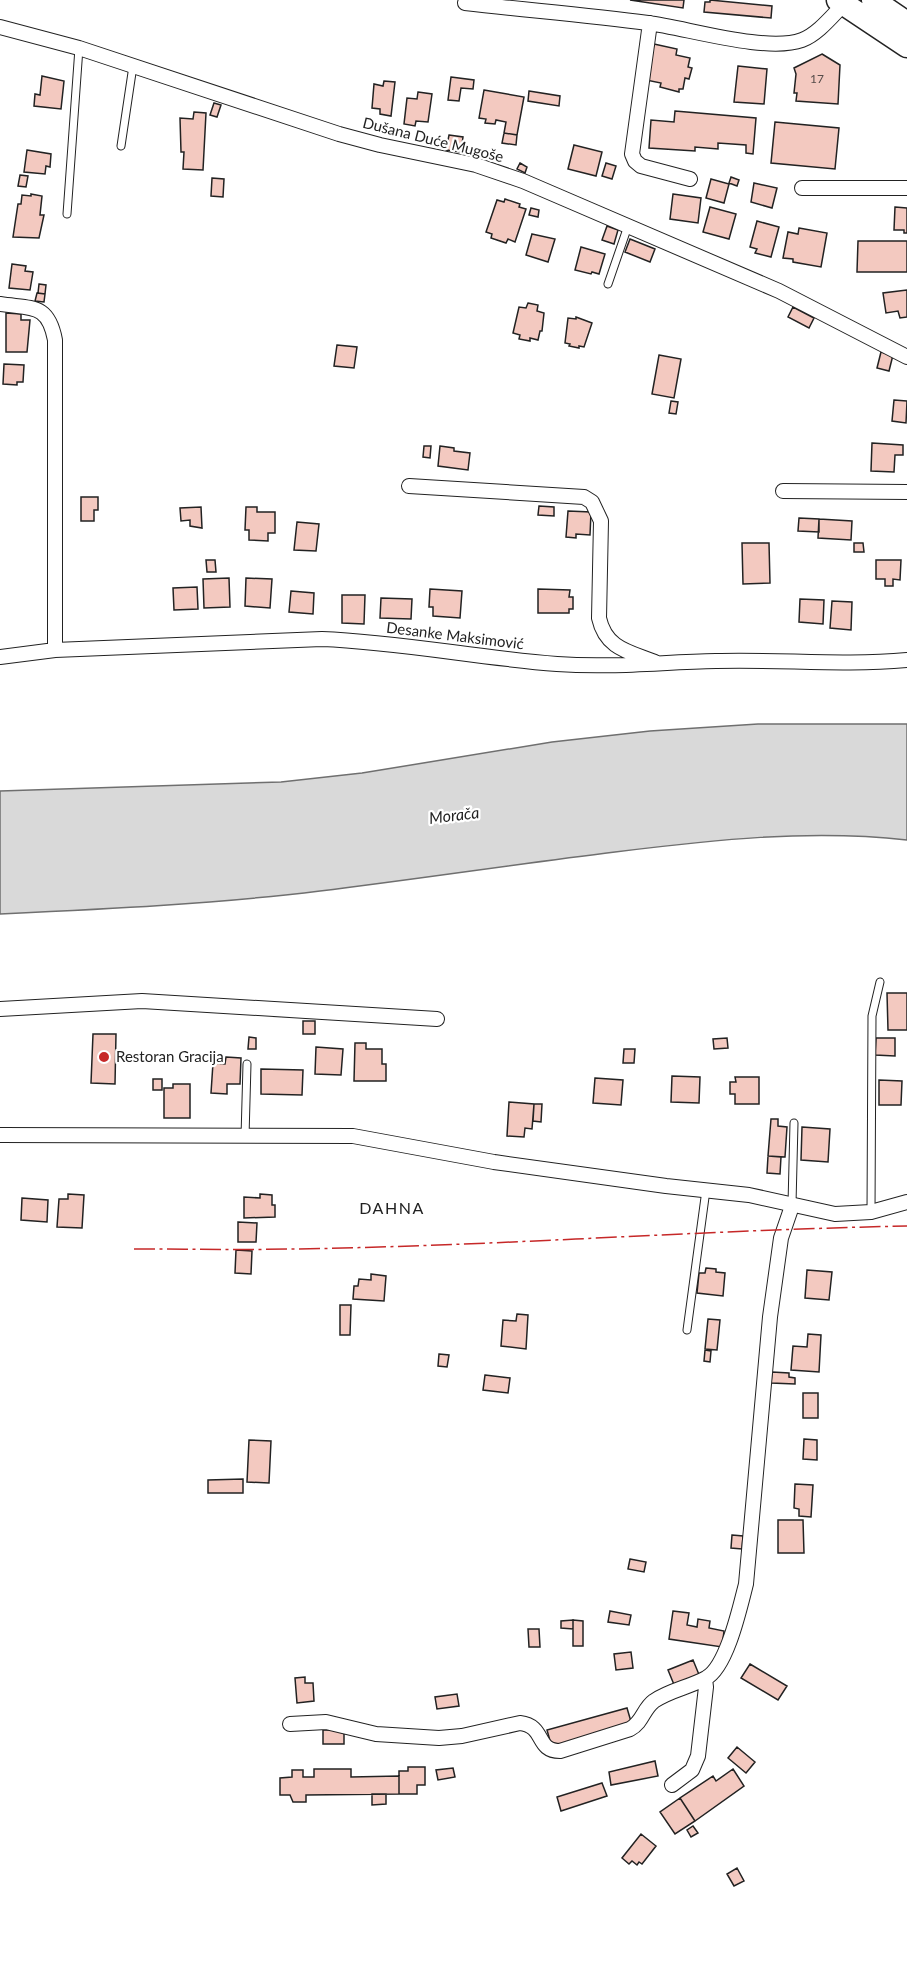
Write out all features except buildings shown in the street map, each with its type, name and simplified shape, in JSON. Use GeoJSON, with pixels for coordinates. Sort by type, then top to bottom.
{"type":"FeatureCollection","features":[{"type":"Feature","properties":{"kind":"main road"},"geometry":{"type":"LineString","coordinates":[[855,9],[896,13]]}},
{"type":"Feature","properties":{"kind":"main road"},"geometry":{"type":"LineString","coordinates":[[855,9],[907,46]]}},
{"type":"Feature","properties":{"kind":"street"},"geometry":{"type":"LineString","coordinates":[[465,3],[650,23],[750,42],[785,43],[803,40],[855,9]]}},
{"type":"Feature","properties":{"kind":"street"},"geometry":{"type":"LineString","coordinates":[[650,23],[632,154],[641,166],[690,179]]}},
{"type":"Feature","properties":{"kind":"street","name":"Dušana Duće Mugoše"},"geometry":{"type":"LineString","coordinates":[[0,27],[79,48],[339,134],[476,165],[523,181],[779,291],[907,357]]}},
{"type":"Feature","properties":{"kind":"street"},"geometry":{"type":"LineString","coordinates":[[802,188],[907,188]]}},
{"type":"Feature","properties":{"kind":"street"},"geometry":{"type":"LineString","coordinates":[[0,304],[38,309],[45,313],[53,329],[55,340],[55,651]]}},
{"type":"Feature","properties":{"kind":"street"},"geometry":{"type":"LineString","coordinates":[[409,486],[584,497],[592,502],[601,521],[599,618],[602,631],[608,641],[661,664]]}},
{"type":"Feature","properties":{"kind":"street"},"geometry":{"type":"LineString","coordinates":[[783,491],[907,492]]}},
{"type":"Feature","properties":{"kind":"street","name":"Desanke Maksimović"},"geometry":{"type":"LineString","coordinates":[[0,657],[55,651],[322,639],[355,640],[512,660],[576,665],[627,666],[715,661],[867,664],[907,660]]}},
{"type":"Feature","properties":{"kind":"street"},"geometry":{"type":"LineString","coordinates":[[0,1009],[142,1001],[437,1019]]}},
{"type":"Feature","properties":{"kind":"street"},"geometry":{"type":"LineString","coordinates":[[0,1135],[245,1137],[338,1135],[494,1162],[749,1195],[835,1214],[871,1212],[907,1202]]}},
{"type":"Feature","properties":{"kind":"street"},"geometry":{"type":"LineString","coordinates":[[290,1724],[326,1722],[376,1734],[439,1738],[462,1736],[520,1723],[529,1724],[535,1728],[545,1746],[554,1751],[560,1751],[630,1729],[638,1725],[654,1701],[705,1679],[715,1668],[725,1650],[737,1622],[746,1584],[771,1307],[781,1238],[792,1206]]}},
{"type":"Feature","properties":{"kind":"street"},"geometry":{"type":"LineString","coordinates":[[672,1785],[692,1770],[698,1756],[705,1679]]}},
{"type":"Feature","properties":{"kind":"lane"},"geometry":{"type":"LineString","coordinates":[[67,214],[79,48]]}},
{"type":"Feature","properties":{"kind":"lane"},"geometry":{"type":"LineString","coordinates":[[121,146],[133,66]]}},
{"type":"Feature","properties":{"kind":"lane"},"geometry":{"type":"LineString","coordinates":[[608,284],[628,226]]}},
{"type":"Feature","properties":{"kind":"lane"},"geometry":{"type":"LineString","coordinates":[[871,1212],[872,1016],[880,982]]}},
{"type":"Feature","properties":{"kind":"lane"},"geometry":{"type":"LineString","coordinates":[[245,1137],[248,1064]]}},
{"type":"Feature","properties":{"kind":"lane"},"geometry":{"type":"LineString","coordinates":[[792,1206],[790,1195],[794,1123]]}},
{"type":"Feature","properties":{"kind":"lane"},"geometry":{"type":"LineString","coordinates":[[687,1330],[706,1190]]}},
{"type":"Feature","properties":{"kind":"water","name":"Morača"},"geometry":{"type":"Polygon","coordinates":[[[758,724],[907,724],[907,840],[797,836],[724,840],[280,896],[160,906],[0,914],[0,791],[281,782],[362,773],[552,742],[650,731],[758,724]]]}},
{"type":"Feature","properties":{"kind":"power"},"geometry":{"type":"LineString","coordinates":[[134,1249],[370,1247],[907,1226]]}},
{"type":"Feature","properties":{"kind":"place","name":"Restoran Gracija"},"geometry":{"type":"Point","coordinates":[104,1057]}},
{"type":"Feature","properties":{"kind":"district","name":"DAHNA"},"geometry":{"type":"Point","coordinates":[392,1208]}}]}
